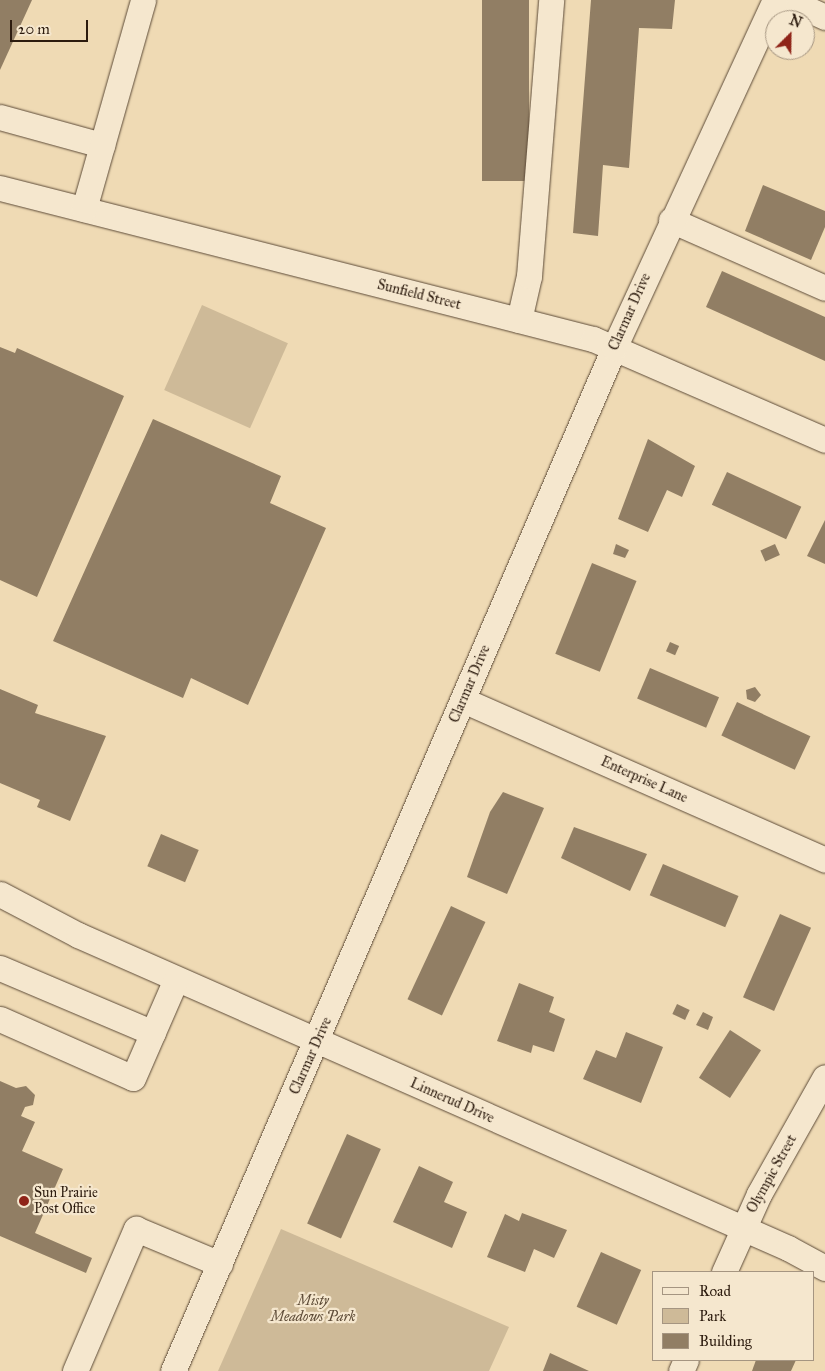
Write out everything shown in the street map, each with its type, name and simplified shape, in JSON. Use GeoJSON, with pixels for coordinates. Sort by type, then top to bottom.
{"type":"FeatureCollection","features":[{"type":"Feature","properties":{"kind":"street"},"geometry":{"type":"LineString","coordinates":[[84,209],[143,0]]}},
{"type":"Feature","properties":{"kind":"street"},"geometry":{"type":"LineString","coordinates":[[519,320],[529,276],[551,0]]}},
{"type":"Feature","properties":{"kind":"street","name":"Clarmar Drive"},"geometry":{"type":"LineString","coordinates":[[173,1371],[614,348],[775,0]]}},
{"type":"Feature","properties":{"kind":"street"},"geometry":{"type":"LineString","coordinates":[[788,0],[825,18]]}},
{"type":"Feature","properties":{"kind":"street"},"geometry":{"type":"LineString","coordinates":[[0,117],[102,145]]}},
{"type":"Feature","properties":{"kind":"street","name":"Sunfield Street"},"geometry":{"type":"LineString","coordinates":[[0,188],[519,320],[614,348],[825,440]]}},
{"type":"Feature","properties":{"kind":"street"},"geometry":{"type":"LineString","coordinates":[[672,220],[825,288]]}},
{"type":"Feature","properties":{"kind":"street","name":"Enterprise Lane"},"geometry":{"type":"LineString","coordinates":[[463,700],[825,860]]}},
{"type":"Feature","properties":{"kind":"street","name":"Linnerud Drive"},"geometry":{"type":"LineString","coordinates":[[0,894],[78,936]]}},
{"type":"Feature","properties":{"kind":"street","name":"Linnerud Drive"},"geometry":{"type":"LineString","coordinates":[[0,909],[78,936],[743,1228],[825,1268]]}},
{"type":"Feature","properties":{"kind":"street"},"geometry":{"type":"LineString","coordinates":[[0,968],[152,1033]]}},
{"type":"Feature","properties":{"kind":"street"},"geometry":{"type":"LineString","coordinates":[[0,1019],[133,1078],[176,979]]}},
{"type":"Feature","properties":{"kind":"street","name":"Olympic Street"},"geometry":{"type":"LineString","coordinates":[[724,1271],[743,1228],[825,1077]]}},
{"type":"Feature","properties":{"kind":"street"},"geometry":{"type":"LineString","coordinates":[[75,1371],[136,1229],[220,1264]]}},
{"type":"Feature","properties":{"kind":"green space"},"geometry":{"type":"Polygon","coordinates":[[[202,305],[288,343],[250,428],[164,390],[202,305]]]}},
{"type":"Feature","properties":{"kind":"green space","name":"Misty Meadows Park"},"geometry":{"type":"Polygon","coordinates":[[[281,1229],[509,1327],[489,1371],[218,1371],[281,1229]]]}},
{"type":"Feature","properties":{"kind":"building"},"geometry":{"type":"Polygon","coordinates":[[[0,0],[32,0],[0,70],[0,0]]]}},
{"type":"Feature","properties":{"kind":"building"},"geometry":{"type":"Polygon","coordinates":[[[482,0],[529,0],[529,181],[482,181],[482,0]]]}},
{"type":"Feature","properties":{"kind":"building"},"geometry":{"type":"Polygon","coordinates":[[[591,0],[675,0],[672,29],[639,28],[629,168],[603,165],[598,236],[573,233],[591,0]]]}},
{"type":"Feature","properties":{"kind":"building"},"geometry":{"type":"Polygon","coordinates":[[[763,185],[825,211],[825,227],[811,260],[745,231],[763,185]]]}},
{"type":"Feature","properties":{"kind":"building"},"geometry":{"type":"Polygon","coordinates":[[[722,271],[825,317],[825,361],[706,307],[722,271]]]}},
{"type":"Feature","properties":{"kind":"building"},"geometry":{"type":"Polygon","coordinates":[[[0,347],[15,353],[17,348],[124,396],[37,597],[0,580],[0,347]]]}},
{"type":"Feature","properties":{"kind":"building"},"geometry":{"type":"Polygon","coordinates":[[[153,419],[281,476],[270,503],[326,528],[248,705],[191,678],[183,698],[53,641],[153,419]]]}},
{"type":"Feature","properties":{"kind":"building"},"geometry":{"type":"Polygon","coordinates":[[[648,439],[695,466],[682,497],[667,490],[648,532],[618,519],[648,439]]]}},
{"type":"Feature","properties":{"kind":"building"},"geometry":{"type":"Polygon","coordinates":[[[727,472],[801,507],[786,539],[712,505],[727,472]]]}},
{"type":"Feature","properties":{"kind":"building"},"geometry":{"type":"Polygon","coordinates":[[[825,520],[825,564],[807,556],[825,520]]]}},
{"type":"Feature","properties":{"kind":"building"},"geometry":{"type":"Polygon","coordinates":[[[616,544],[629,550],[625,558],[613,554],[616,544]]]}},
{"type":"Feature","properties":{"kind":"building"},"geometry":{"type":"Polygon","coordinates":[[[775,544],[780,555],[765,561],[760,551],[775,544]]]}},
{"type":"Feature","properties":{"kind":"building"},"geometry":{"type":"Polygon","coordinates":[[[592,563],[637,581],[600,672],[555,654],[592,563]]]}},
{"type":"Feature","properties":{"kind":"building"},"geometry":{"type":"Polygon","coordinates":[[[670,642],[679,646],[675,655],[666,651],[670,642]]]}},
{"type":"Feature","properties":{"kind":"building"},"geometry":{"type":"Polygon","coordinates":[[[650,668],[719,697],[706,728],[637,698],[650,668]]]}},
{"type":"Feature","properties":{"kind":"building"},"geometry":{"type":"Polygon","coordinates":[[[755,687],[761,695],[755,702],[747,699],[746,690],[755,687]]]}},
{"type":"Feature","properties":{"kind":"building"},"geometry":{"type":"Polygon","coordinates":[[[0,689],[38,705],[35,713],[106,736],[70,821],[37,807],[40,800],[0,783],[0,689]]]}},
{"type":"Feature","properties":{"kind":"building"},"geometry":{"type":"Polygon","coordinates":[[[737,702],[810,736],[795,770],[721,736],[737,702]]]}},
{"type":"Feature","properties":{"kind":"building"},"geometry":{"type":"Polygon","coordinates":[[[503,792],[544,808],[507,894],[467,877],[490,812],[503,792]]]}},
{"type":"Feature","properties":{"kind":"building"},"geometry":{"type":"Polygon","coordinates":[[[574,827],[647,854],[630,891],[561,858],[574,827]]]}},
{"type":"Feature","properties":{"kind":"building"},"geometry":{"type":"Polygon","coordinates":[[[161,834],[199,850],[185,882],[147,866],[161,834]]]}},
{"type":"Feature","properties":{"kind":"building"},"geometry":{"type":"Polygon","coordinates":[[[663,864],[738,896],[725,927],[650,895],[663,864]]]}},
{"type":"Feature","properties":{"kind":"building"},"geometry":{"type":"Polygon","coordinates":[[[451,906],[485,922],[442,1015],[407,999],[451,906]]]}},
{"type":"Feature","properties":{"kind":"building"},"geometry":{"type":"Polygon","coordinates":[[[780,914],[811,928],[774,1011],[743,997],[780,914]]]}},
{"type":"Feature","properties":{"kind":"building"},"geometry":{"type":"Polygon","coordinates":[[[519,983],[554,997],[549,1012],[565,1019],[554,1052],[533,1045],[531,1053],[497,1041],[519,983]]]}},
{"type":"Feature","properties":{"kind":"building"},"geometry":{"type":"Polygon","coordinates":[[[677,1004],[690,1010],[685,1020],[672,1014],[677,1004]]]}},
{"type":"Feature","properties":{"kind":"building"},"geometry":{"type":"Polygon","coordinates":[[[703,1012],[713,1017],[708,1030],[696,1025],[703,1012]]]}},
{"type":"Feature","properties":{"kind":"building"},"geometry":{"type":"Polygon","coordinates":[[[730,1030],[761,1050],[730,1098],[699,1078],[730,1030]]]}},
{"type":"Feature","properties":{"kind":"building"},"geometry":{"type":"Polygon","coordinates":[[[626,1032],[663,1047],[641,1103],[583,1079],[596,1050],[616,1058],[626,1032]]]}},
{"type":"Feature","properties":{"kind":"building","name":"Sun Prairie Post Office"},"geometry":{"type":"Polygon","coordinates":[[[0,1081],[16,1088],[26,1086],[35,1095],[33,1105],[25,1107],[21,1116],[35,1122],[22,1151],[63,1169],[35,1233],[92,1258],[86,1273],[0,1236],[0,1081]]]}},
{"type":"Feature","properties":{"kind":"building"},"geometry":{"type":"Polygon","coordinates":[[[347,1134],[381,1149],[341,1239],[307,1224],[347,1134]]]}},
{"type":"Feature","properties":{"kind":"building"},"geometry":{"type":"Polygon","coordinates":[[[419,1166],[453,1182],[444,1202],[467,1212],[452,1248],[393,1222],[419,1166]]]}},
{"type":"Feature","properties":{"kind":"building"},"geometry":{"type":"Polygon","coordinates":[[[522,1213],[567,1230],[554,1258],[534,1249],[525,1272],[487,1257],[505,1214],[519,1221],[522,1213]]]}},
{"type":"Feature","properties":{"kind":"building"},"geometry":{"type":"Polygon","coordinates":[[[601,1252],[641,1270],[617,1325],[577,1307],[601,1252]]]}},
{"type":"Feature","properties":{"kind":"building"},"geometry":{"type":"Polygon","coordinates":[[[550,1353],[589,1371],[543,1371],[550,1353]]]}},
{"type":"Feature","properties":{"kind":"building"},"geometry":{"type":"Polygon","coordinates":[[[756,1361],[796,1361],[791,1371],[752,1371],[756,1361]]]}},
{"type":"Feature","properties":{"kind":"place","name":"Sun Prairie Post Office"},"geometry":{"type":"Point","coordinates":[24,1201]}}]}
